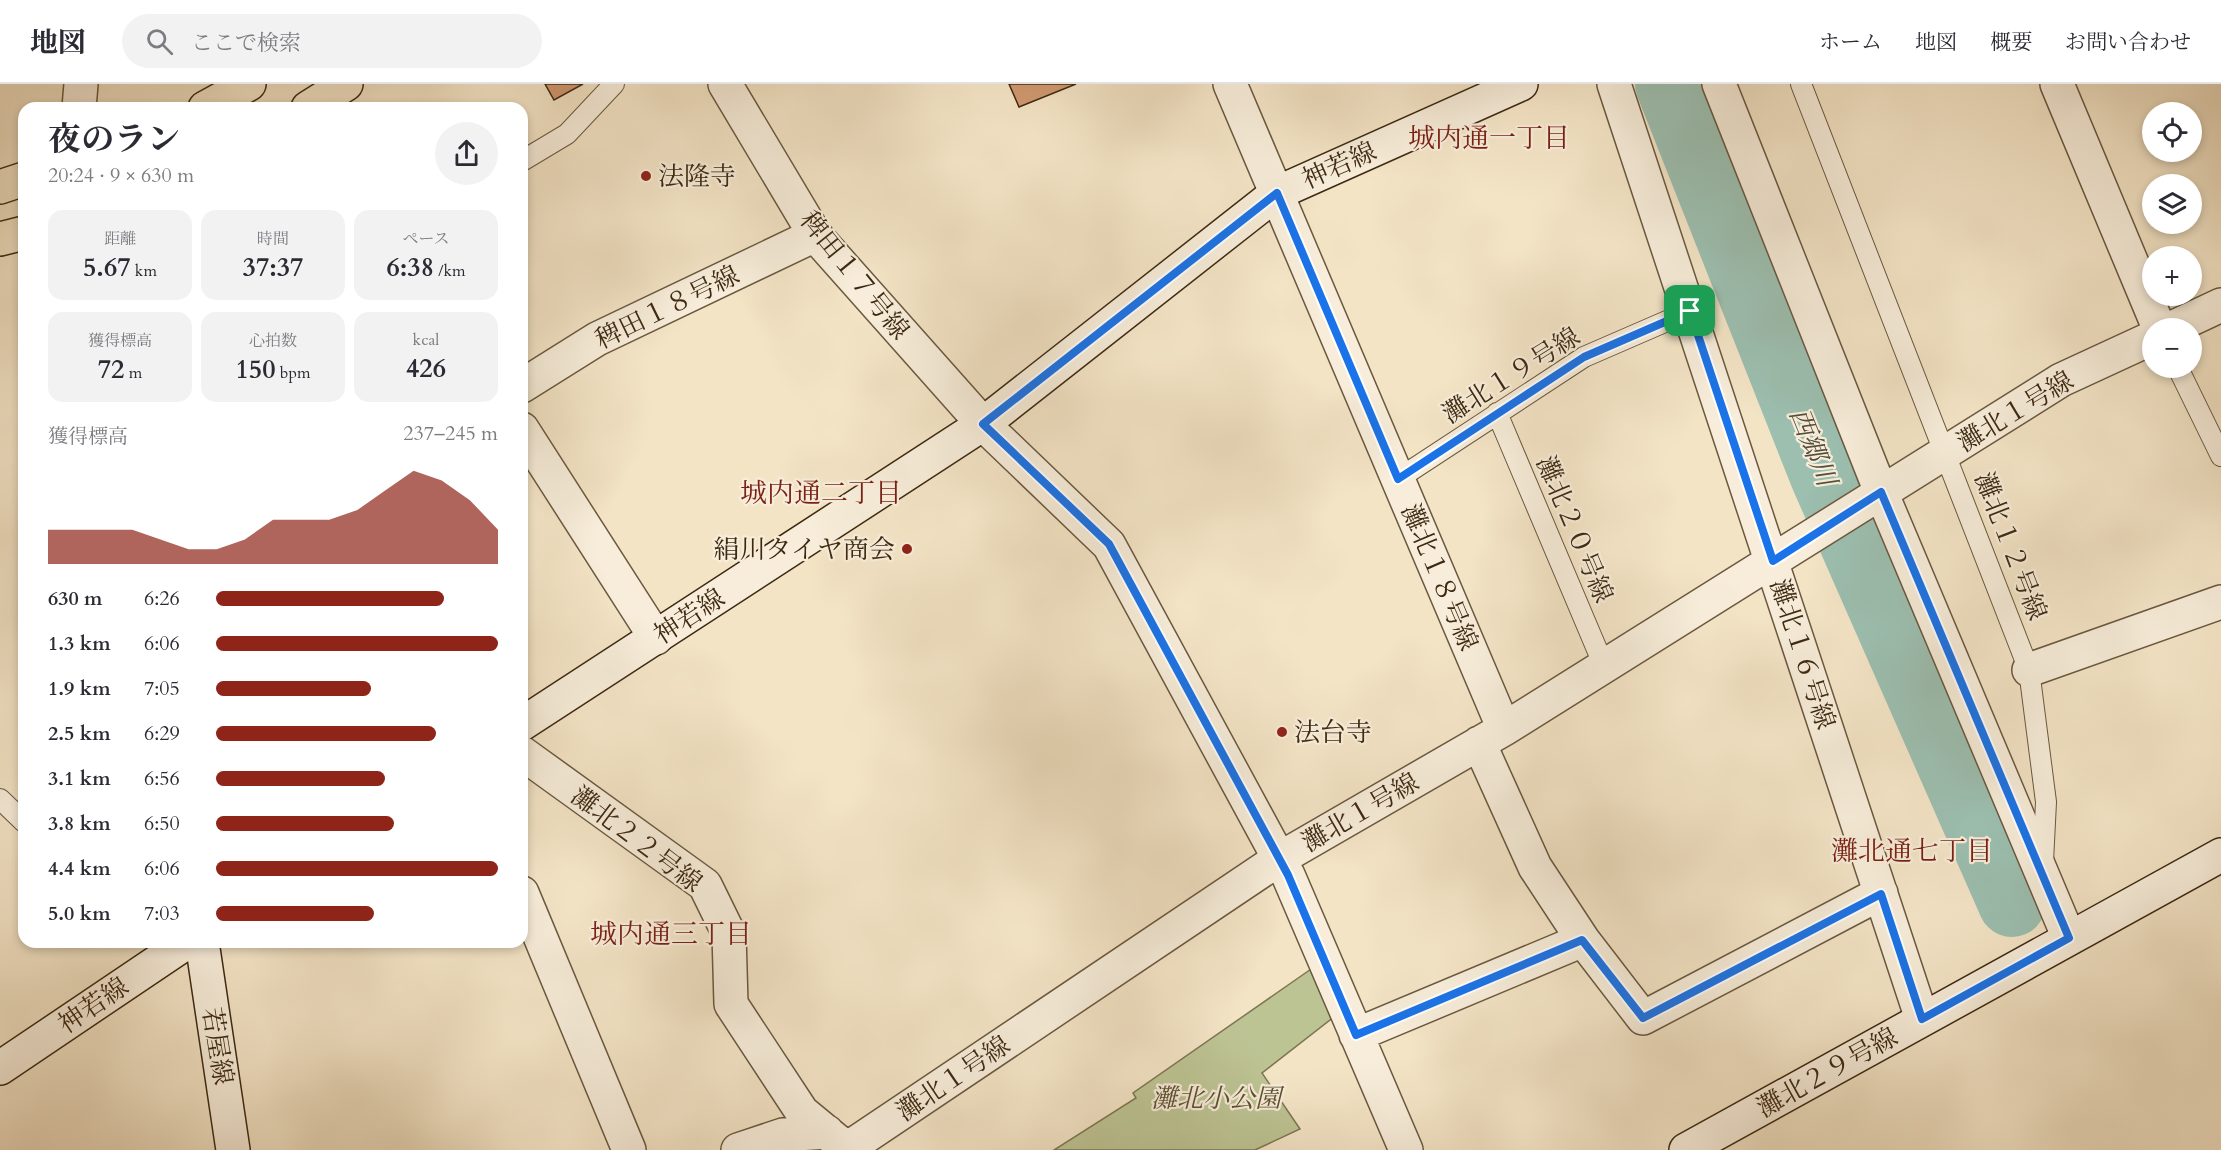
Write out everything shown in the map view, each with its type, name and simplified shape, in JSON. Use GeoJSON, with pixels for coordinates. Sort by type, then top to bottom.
{"type":"FeatureCollection","features":[{"type":"Feature","properties":{"kind":"main road"},"geometry":{"type":"LineString","coordinates":[[216,102],[249,84]]}},
{"type":"Feature","properties":{"kind":"main road"},"geometry":{"type":"LineString","coordinates":[[318,102],[346,84]]}},
{"type":"Feature","properties":{"kind":"main road"},"geometry":{"type":"LineString","coordinates":[[0,187],[18,181]]}},
{"type":"Feature","properties":{"kind":"main road"},"geometry":{"type":"LineString","coordinates":[[0,238],[18,235]]}},
{"type":"Feature","properties":{"kind":"street"},"geometry":{"type":"LineString","coordinates":[[80,102],[81,84]]}},
{"type":"Feature","properties":{"kind":"street","name":"稗田１７号線"},"geometry":{"type":"LineString","coordinates":[[725,84],[815,235],[983,424],[1109,544],[1279,859],[1406,1150]]}},
{"type":"Feature","properties":{"kind":"street","name":"灘北１８号線"},"geometry":{"type":"LineString","coordinates":[[1230,84],[1398,479],[1492,736],[1534,867],[1582,940],[1643,1018],[1881,894]]}},
{"type":"Feature","properties":{"kind":"street","name":"神若線"},"geometry":{"type":"LineString","coordinates":[[528,720],[983,424],[1277,193],[1521,84]]}},
{"type":"Feature","properties":{"kind":"street","name":"灘北１６号線"},"geometry":{"type":"LineString","coordinates":[[1614,84],[1922,1019]]}},
{"type":"Feature","properties":{"kind":"street"},"geometry":{"type":"LineString","coordinates":[[1719,84],[1881,492],[2069,938]]}},
{"type":"Feature","properties":{"kind":"street"},"geometry":{"type":"LineString","coordinates":[[2057,84],[2155,318]]}},
{"type":"Feature","properties":{"kind":"street","name":"稗田１８号線"},"geometry":{"type":"LineString","coordinates":[[528,382],[597,339],[815,235]]}},
{"type":"Feature","properties":{"kind":"street"},"geometry":{"type":"LineString","coordinates":[[2193,318],[2221,305]]}},
{"type":"Feature","properties":{"kind":"street","name":"灘北１号線"},"geometry":{"type":"LineString","coordinates":[[738,1150],[783,1135],[841,1144],[1279,859],[1492,736],[2061,380],[2142,343]]}},
{"type":"Feature","properties":{"kind":"street"},"geometry":{"type":"LineString","coordinates":[[528,438],[656,638]]}},
{"type":"Feature","properties":{"kind":"street"},"geometry":{"type":"LineString","coordinates":[[2030,670],[2221,602]]}},
{"type":"Feature","properties":{"kind":"street","name":"灘北２２号線"},"geometry":{"type":"LineString","coordinates":[[528,757],[705,885],[729,934],[731,1004],[802,1112],[841,1144]]}},
{"type":"Feature","properties":{"kind":"street","name":"灘北２９号線"},"geometry":{"type":"LineString","coordinates":[[1686,1150],[2221,855]]}},
{"type":"Feature","properties":{"kind":"street"},"geometry":{"type":"LineString","coordinates":[[528,907],[629,1150]]}},
{"type":"Feature","properties":{"kind":"street"},"geometry":{"type":"LineString","coordinates":[[1356,1035],[1582,940]]}},
{"type":"Feature","properties":{"kind":"street","name":"神若線"},"geometry":{"type":"LineString","coordinates":[[0,1068],[178,948]]}},
{"type":"Feature","properties":{"kind":"street","name":"若屋線"},"geometry":{"type":"LineString","coordinates":[[203,948],[234,1150]]}},
{"type":"Feature","properties":{"kind":"lane"},"geometry":{"type":"LineString","coordinates":[[528,157],[567,134],[614,84]]}},
{"type":"Feature","properties":{"kind":"lane","name":"灘北１２号線"},"geometry":{"type":"LineString","coordinates":[[1801,84],[2030,670],[2046,802],[2042,873]]}},
{"type":"Feature","properties":{"kind":"lane","name":"灘北１９号線"},"geometry":{"type":"LineString","coordinates":[[1398,479],[1584,357],[1690,311]]}},
{"type":"Feature","properties":{"kind":"lane"},"geometry":{"type":"LineString","coordinates":[[2183,378],[2221,456]]}},
{"type":"Feature","properties":{"kind":"lane","name":"灘北２０号線"},"geometry":{"type":"LineString","coordinates":[[1497,413],[1604,666]]}},
{"type":"Feature","properties":{"kind":"lane"},"geometry":{"type":"LineString","coordinates":[[0,799],[18,816]]}},
{"type":"Feature","properties":{"kind":"green space","name":"灘北小公園"},"geometry":{"type":"Polygon","coordinates":[[[1314,967],[1339,1013],[1262,1073],[1300,1129],[1255,1150],[1054,1150],[1136,1098],[1133,1093],[1314,967]]]}},
{"type":"Feature","properties":{"kind":"building"},"geometry":{"type":"Polygon","coordinates":[[[545,84],[583,84],[554,100],[545,84]]]}},
{"type":"Feature","properties":{"kind":"building"},"geometry":{"type":"Polygon","coordinates":[[[1009,84],[1076,84],[1019,107],[1009,84]]]}},
{"type":"Feature","properties":{"kind":"waterway","name":"西郷川"},"geometry":{"type":"LineString","coordinates":[[1669,84],[1824,476],[2012,903]]}},
{"type":"Feature","properties":{"kind":"place","name":"法隆寺"},"geometry":{"type":"Point","coordinates":[646,176]}},
{"type":"Feature","properties":{"kind":"place","name":"絹川タイヤ商会"},"geometry":{"type":"Point","coordinates":[907,549]}},
{"type":"Feature","properties":{"kind":"place","name":"法台寺"},"geometry":{"type":"Point","coordinates":[1282,732]}},
{"type":"Feature","properties":{"kind":"district","name":"城内通一丁目"},"geometry":{"type":"Point","coordinates":[1489,138]}},
{"type":"Feature","properties":{"kind":"district","name":"城内通二丁目"},"geometry":{"type":"Point","coordinates":[821,493]}},
{"type":"Feature","properties":{"kind":"district","name":"灘北通七丁目"},"geometry":{"type":"Point","coordinates":[1912,851]}},
{"type":"Feature","properties":{"kind":"district","name":"城内通三丁目"},"geometry":{"type":"Point","coordinates":[671,934]}},
{"type":"Feature","properties":{"kind":"route"},"geometry":{"type":"LineString","coordinates":[[1277,193],[1398,479],[1584,357],[1690,311],[1773,561],[1881,492],[2069,938],[1922,1019],[1881,894],[1643,1018],[1582,940],[1356,1035],[1288,875],[1109,544],[983,424],[1277,193]]}}]}
